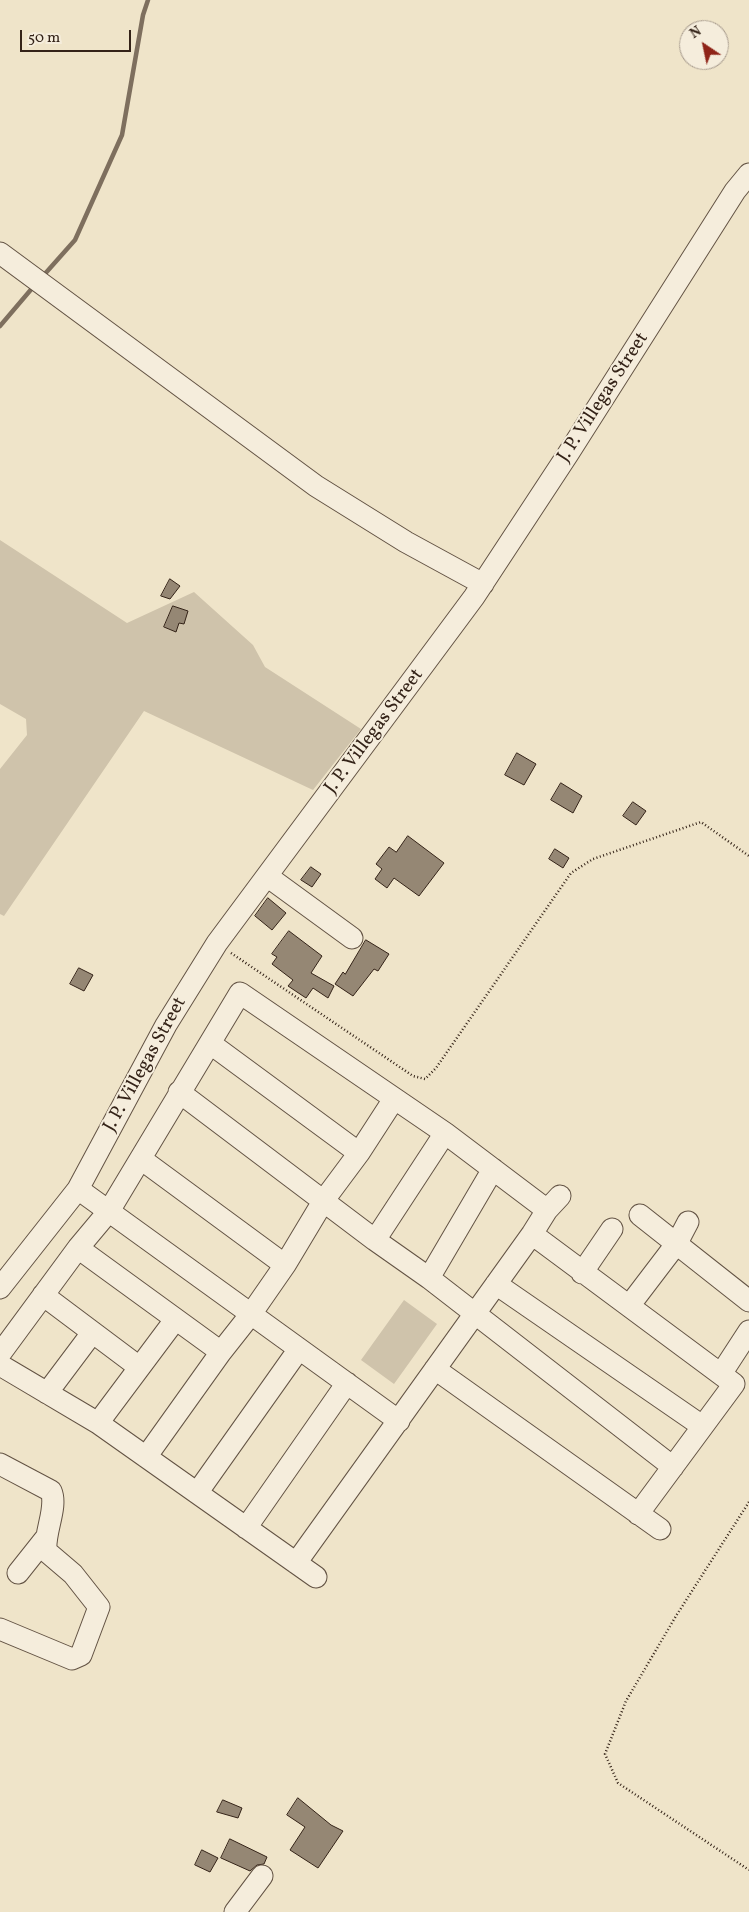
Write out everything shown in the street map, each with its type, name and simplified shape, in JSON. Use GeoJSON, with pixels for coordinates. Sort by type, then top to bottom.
{"type":"FeatureCollection","features":[{"type":"Feature","properties":{"kind":"street","name":"J. P. Villegas Street"},"geometry":{"type":"LineString","coordinates":[[0,1288],[78,1189],[166,1025],[217,944],[483,584],[735,191],[749,174]]}},
{"type":"Feature","properties":{"kind":"street"},"geometry":{"type":"LineString","coordinates":[[7,257],[316,486],[406,542],[483,584]]}},
{"type":"Feature","properties":{"kind":"street"},"geometry":{"type":"LineString","coordinates":[[267,876],[352,938]]}},
{"type":"Feature","properties":{"kind":"street"},"geometry":{"type":"LineString","coordinates":[[0,1354],[78,1248],[109,1211],[240,993],[493,1169],[553,1203],[296,1563]]}},
{"type":"Feature","properties":{"kind":"street"},"geometry":{"type":"LineString","coordinates":[[211,1044],[359,1153]]}},
{"type":"Feature","properties":{"kind":"street"},"geometry":{"type":"LineString","coordinates":[[179,1092],[375,1240],[429,1278],[474,1315],[672,1467]]}},
{"type":"Feature","properties":{"kind":"street"},"geometry":{"type":"LineString","coordinates":[[146,1457],[285,1265],[324,1200],[359,1153],[394,1099]]}},
{"type":"Feature","properties":{"kind":"street"},"geometry":{"type":"LineString","coordinates":[[375,1240],[445,1134]]}},
{"type":"Feature","properties":{"kind":"street"},"geometry":{"type":"LineString","coordinates":[[141,1158],[285,1265]]}},
{"type":"Feature","properties":{"kind":"street"},"geometry":{"type":"LineString","coordinates":[[429,1278],[493,1169]]}},
{"type":"Feature","properties":{"kind":"street"},"geometry":{"type":"LineString","coordinates":[[78,1189],[399,1420]]}},
{"type":"Feature","properties":{"kind":"street"},"geometry":{"type":"LineString","coordinates":[[640,1215],[677,1244],[726,1272],[749,1301]]}},
{"type":"Feature","properties":{"kind":"street"},"geometry":{"type":"LineString","coordinates":[[629,1306],[677,1244],[688,1222]]}},
{"type":"Feature","properties":{"kind":"street"},"geometry":{"type":"LineString","coordinates":[[582,1273],[612,1229]]}},
{"type":"Feature","properties":{"kind":"street"},"geometry":{"type":"LineString","coordinates":[[532,1234],[582,1273],[734,1384],[638,1514]]}},
{"type":"Feature","properties":{"kind":"street"},"geometry":{"type":"LineString","coordinates":[[78,1248],[221,1352]]}},
{"type":"Feature","properties":{"kind":"street"},"geometry":{"type":"LineString","coordinates":[[496,1284],[702,1426]]}},
{"type":"Feature","properties":{"kind":"street"},"geometry":{"type":"LineString","coordinates":[[43,1295],[139,1367]]}},
{"type":"Feature","properties":{"kind":"street"},"geometry":{"type":"LineString","coordinates":[[98,1423],[175,1320]]}},
{"type":"Feature","properties":{"kind":"street"},"geometry":{"type":"LineString","coordinates":[[721,1374],[749,1331]]}},
{"type":"Feature","properties":{"kind":"street"},"geometry":{"type":"LineString","coordinates":[[47,1393],[92,1333]]}},
{"type":"Feature","properties":{"kind":"street"},"geometry":{"type":"LineString","coordinates":[[197,1493],[299,1349]]}},
{"type":"Feature","properties":{"kind":"street"},"geometry":{"type":"LineString","coordinates":[[0,1365],[98,1423],[316,1577]]}},
{"type":"Feature","properties":{"kind":"street"},"geometry":{"type":"LineString","coordinates":[[435,1369],[660,1528]]}},
{"type":"Feature","properties":{"kind":"street"},"geometry":{"type":"LineString","coordinates":[[246,1528],[347,1383]]}},
{"type":"Feature","properties":{"kind":"street"},"geometry":{"type":"LineString","coordinates":[[2,1470],[51,1491],[54,1499],[44,1539],[18,1573]]}},
{"type":"Feature","properties":{"kind":"street"},"geometry":{"type":"LineString","coordinates":[[0,1629],[72,1659],[82,1655],[100,1608],[73,1574],[46,1551],[44,1539]]}},
{"type":"Feature","properties":{"kind":"street"},"geometry":{"type":"LineString","coordinates":[[235,1912],[262,1876]]}},
{"type":"Feature","properties":{"kind":"path"},"geometry":{"type":"LineString","coordinates":[[217,944],[413,1076],[425,1079],[436,1068],[571,873],[593,859],[701,822],[749,856]]}},
{"type":"Feature","properties":{"kind":"path"},"geometry":{"type":"LineString","coordinates":[[749,1502],[676,1616],[626,1701],[606,1754],[618,1783],[749,1870]]}},
{"type":"Feature","properties":{"kind":"shaded area"},"geometry":{"type":"Polygon","coordinates":[[[0,540],[127,623],[194,592],[253,645],[265,667],[361,729],[313,790],[144,711],[4,916],[0,914],[0,769],[27,735],[26,719],[0,704],[0,540]]]}},
{"type":"Feature","properties":{"kind":"shaded area"},"geometry":{"type":"Polygon","coordinates":[[[404,1300],[437,1324],[394,1384],[361,1360],[404,1300]]]}},
{"type":"Feature","properties":{"kind":"building"},"geometry":{"type":"Polygon","coordinates":[[[170,579],[180,586],[170,599],[161,596],[170,579]]]}},
{"type":"Feature","properties":{"kind":"building"},"geometry":{"type":"Polygon","coordinates":[[[173,606],[188,611],[184,624],[179,623],[176,632],[164,627],[173,606]]]}},
{"type":"Feature","properties":{"kind":"building"},"geometry":{"type":"Polygon","coordinates":[[[517,753],[536,764],[524,785],[505,775],[517,753]]]}},
{"type":"Feature","properties":{"kind":"building"},"geometry":{"type":"Polygon","coordinates":[[[561,783],[582,796],[573,813],[551,800],[561,783]]]}},
{"type":"Feature","properties":{"kind":"building"},"geometry":{"type":"Polygon","coordinates":[[[633,802],[646,811],[636,825],[623,816],[633,802]]]}},
{"type":"Feature","properties":{"kind":"building"},"geometry":{"type":"Polygon","coordinates":[[[408,836],[444,863],[419,896],[394,878],[387,888],[375,879],[382,869],[376,864],[389,847],[396,852],[408,836]]]}},
{"type":"Feature","properties":{"kind":"building"},"geometry":{"type":"Polygon","coordinates":[[[555,849],[569,858],[563,868],[549,859],[555,849]]]}},
{"type":"Feature","properties":{"kind":"building"},"geometry":{"type":"Polygon","coordinates":[[[311,867],[321,874],[312,887],[301,880],[311,867]]]}},
{"type":"Feature","properties":{"kind":"building"},"geometry":{"type":"Polygon","coordinates":[[[268,898],[286,913],[272,930],[255,916],[268,898]]]}},
{"type":"Feature","properties":{"kind":"building"},"geometry":{"type":"Polygon","coordinates":[[[289,931],[322,956],[311,973],[334,986],[328,998],[313,988],[306,998],[288,986],[293,980],[272,964],[277,957],[272,954],[289,931]]]}},
{"type":"Feature","properties":{"kind":"building"},"geometry":{"type":"Polygon","coordinates":[[[366,940],[389,954],[378,971],[374,969],[353,996],[335,984],[343,972],[345,974],[366,940]]]}},
{"type":"Feature","properties":{"kind":"building"},"geometry":{"type":"Polygon","coordinates":[[[79,968],[93,975],[84,991],[70,984],[79,968]]]}},
{"type":"Feature","properties":{"kind":"building"},"geometry":{"type":"Polygon","coordinates":[[[298,1798],[331,1825],[343,1831],[318,1868],[290,1850],[305,1827],[287,1815],[298,1798]]]}},
{"type":"Feature","properties":{"kind":"building"},"geometry":{"type":"Polygon","coordinates":[[[223,1800],[242,1808],[238,1818],[217,1812],[223,1800]]]}},
{"type":"Feature","properties":{"kind":"building"},"geometry":{"type":"Polygon","coordinates":[[[230,1839],[267,1857],[264,1864],[257,1865],[250,1871],[221,1858],[230,1839]]]}},
{"type":"Feature","properties":{"kind":"building"},"geometry":{"type":"Polygon","coordinates":[[[202,1850],[218,1858],[210,1872],[195,1865],[202,1850]]]}},
{"type":"Feature","properties":{"kind":"waterway"},"geometry":{"type":"LineString","coordinates":[[43,276],[75,240],[122,135],[143,15],[148,0]]}},
{"type":"Feature","properties":{"kind":"waterway"},"geometry":{"type":"LineString","coordinates":[[0,326],[34,286]]}}]}
